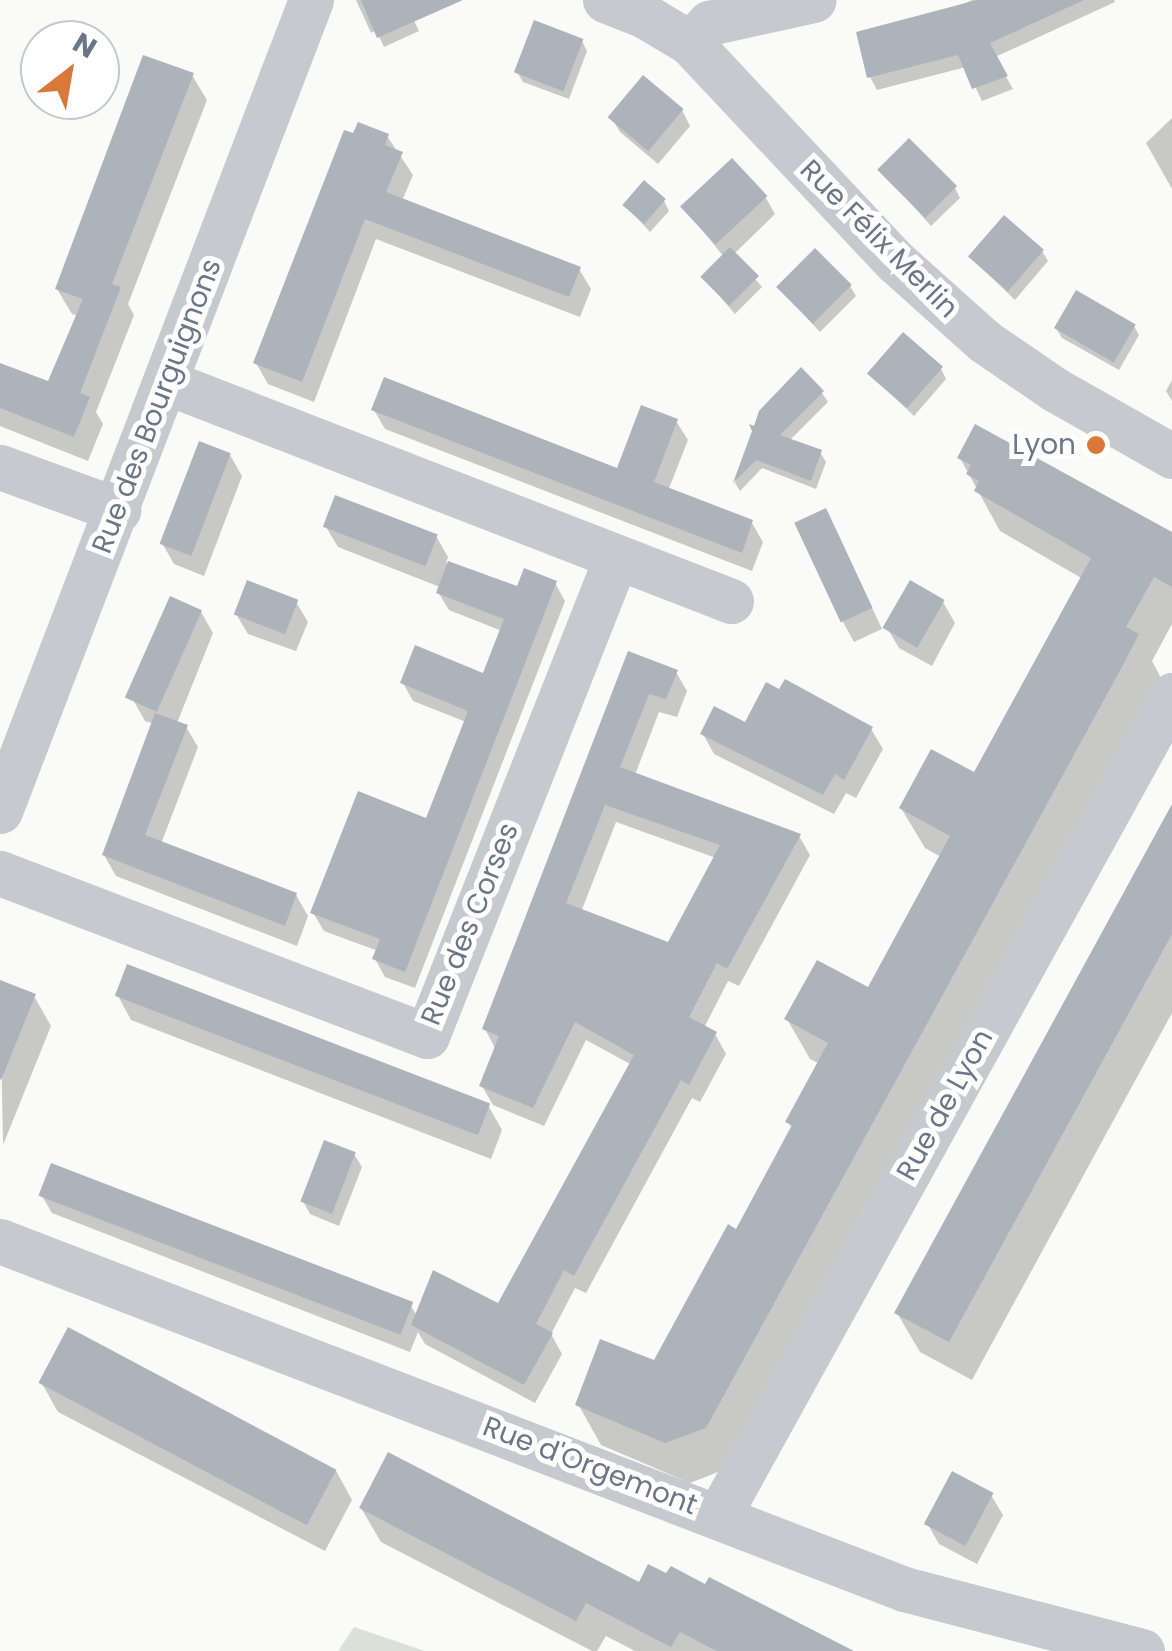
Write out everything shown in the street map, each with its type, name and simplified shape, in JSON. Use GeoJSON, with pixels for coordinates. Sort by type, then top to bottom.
{"type":"FeatureCollection","features":[{"type":"Feature","properties":{"kind":"street","name":"Rue des Bourguignons"},"geometry":{"type":"LineString","coordinates":[[0,810],[310,0]]}},
{"type":"Feature","properties":{"kind":"street","name":"Rue Félix Merlin"},"geometry":{"type":"LineString","coordinates":[[605,0],[645,16],[690,43],[935,299],[1030,374],[1172,456]]}},
{"type":"Feature","properties":{"kind":"street"},"geometry":{"type":"LineString","coordinates":[[690,43],[709,23],[814,0]]}},
{"type":"Feature","properties":{"kind":"street"},"geometry":{"type":"LineString","coordinates":[[166,382],[730,601]]}},
{"type":"Feature","properties":{"kind":"street"},"geometry":{"type":"LineString","coordinates":[[0,468],[118,510]]}},
{"type":"Feature","properties":{"kind":"street","name":"Rue des Corses"},"geometry":{"type":"LineString","coordinates":[[0,873],[427,1036],[616,558]]}},
{"type":"Feature","properties":{"kind":"street","name":"Rue de Lyon"},"geometry":{"type":"LineString","coordinates":[[718,1516],[1172,695]]}},
{"type":"Feature","properties":{"kind":"street","name":"Rue d'Orgemont"},"geometry":{"type":"LineString","coordinates":[[0,1241],[904,1589],[1142,1651]]}},
{"type":"Feature","properties":{"kind":"shaded area"},"geometry":{"type":"Polygon","coordinates":[[[354,1627],[425,1651],[338,1651],[354,1627]]]}},
{"type":"Feature","properties":{"kind":"building"},"geometry":{"type":"Polygon","coordinates":[[[361,0],[463,0],[377,38],[361,0]]]}},
{"type":"Feature","properties":{"kind":"building"},"geometry":{"type":"Polygon","coordinates":[[[977,0],[1084,0],[990,43],[1008,76],[972,89],[958,55],[867,78],[856,32],[977,0]]]}},
{"type":"Feature","properties":{"kind":"building"},"geometry":{"type":"Polygon","coordinates":[[[534,20],[583,39],[563,91],[514,72],[534,20]]]}},
{"type":"Feature","properties":{"kind":"building"},"geometry":{"type":"Polygon","coordinates":[[[143,55],[194,73],[112,284],[121,287],[80,393],[90,397],[74,437],[0,408],[0,363],[48,381],[83,299],[55,289],[143,55]]]}},
{"type":"Feature","properties":{"kind":"building"},"geometry":{"type":"Polygon","coordinates":[[[643,75],[684,109],[648,151],[608,117],[643,75]]]}},
{"type":"Feature","properties":{"kind":"building"},"geometry":{"type":"Polygon","coordinates":[[[358,122],[389,134],[385,145],[403,152],[386,192],[581,267],[569,297],[365,219],[302,382],[253,363],[344,130],[353,133],[358,122]]]}},
{"type":"Feature","properties":{"kind":"building"},"geometry":{"type":"Polygon","coordinates":[[[909,138],[957,186],[925,218],[877,170],[909,138]]]}},
{"type":"Feature","properties":{"kind":"building"},"geometry":{"type":"Polygon","coordinates":[[[732,158],[767,196],[716,244],[680,206],[732,158]]]}},
{"type":"Feature","properties":{"kind":"building"},"geometry":{"type":"Polygon","coordinates":[[[644,180],[666,199],[644,224],[622,205],[644,180]]]}},
{"type":"Feature","properties":{"kind":"building"},"geometry":{"type":"Polygon","coordinates":[[[1004,215],[1044,250],[1008,291],[968,257],[1004,215]]]}},
{"type":"Feature","properties":{"kind":"building"},"geometry":{"type":"Polygon","coordinates":[[[730,247],[759,276],[729,306],[700,277],[730,247]]]}},
{"type":"Feature","properties":{"kind":"building"},"geometry":{"type":"Polygon","coordinates":[[[815,248],[852,285],[813,324],[776,287],[815,248]]]}},
{"type":"Feature","properties":{"kind":"building"},"geometry":{"type":"Polygon","coordinates":[[[1076,290],[1136,325],[1114,363],[1054,328],[1076,290]]]}},
{"type":"Feature","properties":{"kind":"building"},"geometry":{"type":"Polygon","coordinates":[[[903,332],[943,367],[907,408],[867,374],[903,332]]]}},
{"type":"Feature","properties":{"kind":"building"},"geometry":{"type":"Polygon","coordinates":[[[801,367],[824,391],[780,435],[822,450],[811,481],[756,460],[733,483],[752,431],[749,424],[754,426],[759,411],[801,367]]]}},
{"type":"Feature","properties":{"kind":"building"},"geometry":{"type":"Polygon","coordinates":[[[384,377],[617,468],[641,405],[678,419],[654,482],[753,520],[742,553],[371,410],[384,377]]]}},
{"type":"Feature","properties":{"kind":"building"},"geometry":{"type":"Polygon","coordinates":[[[975,424],[1172,532],[1172,587],[1154,577],[1126,627],[1139,634],[1123,665],[706,1428],[665,1443],[575,1405],[600,1339],[654,1360],[728,1224],[736,1229],[792,1125],[785,1122],[828,1043],[784,1019],[817,960],[868,987],[950,836],[899,808],[931,749],[974,772],[1091,558],[974,491],[979,481],[966,474],[971,465],[957,458],[975,424]]]}},
{"type":"Feature","properties":{"kind":"building"},"geometry":{"type":"Polygon","coordinates":[[[199,441],[231,453],[191,556],[160,544],[199,441]]]}},
{"type":"Feature","properties":{"kind":"building"},"geometry":{"type":"Polygon","coordinates":[[[335,495],[438,534],[426,566],[323,527],[335,495]]]}},
{"type":"Feature","properties":{"kind":"building"},"geometry":{"type":"Polygon","coordinates":[[[826,508],[872,608],[841,622],[794,523],[826,508]]]}},
{"type":"Feature","properties":{"kind":"building"},"geometry":{"type":"Polygon","coordinates":[[[448,561],[517,586],[524,568],[557,581],[405,972],[372,959],[380,939],[310,913],[358,791],[426,818],[468,711],[400,683],[415,645],[483,673],[504,619],[436,593],[448,561]]]}},
{"type":"Feature","properties":{"kind":"building"},"geometry":{"type":"Polygon","coordinates":[[[247,580],[298,600],[285,634],[234,615],[247,580]]]}},
{"type":"Feature","properties":{"kind":"building"},"geometry":{"type":"Polygon","coordinates":[[[910,580],[945,600],[917,648],[882,628],[910,580]]]}},
{"type":"Feature","properties":{"kind":"building"},"geometry":{"type":"Polygon","coordinates":[[[170,596],[202,610],[157,712],[125,697],[170,596]]]}},
{"type":"Feature","properties":{"kind":"building"},"geometry":{"type":"Polygon","coordinates":[[[628,651],[678,670],[666,699],[649,694],[620,767],[801,834],[727,969],[717,963],[689,1017],[717,1032],[689,1085],[681,1080],[574,1276],[564,1270],[536,1324],[553,1333],[524,1385],[411,1325],[433,1270],[498,1303],[634,1055],[575,1022],[533,1108],[479,1086],[499,1036],[482,1029],[628,651]],[[605,805],[566,903],[668,942],[720,845],[605,805]]]}},
{"type":"Feature","properties":{"kind":"building"},"geometry":{"type":"Polygon","coordinates":[[[785,679],[873,727],[844,780],[835,774],[823,795],[700,734],[714,706],[745,722],[766,682],[779,689],[785,679]]]}},
{"type":"Feature","properties":{"kind":"building"},"geometry":{"type":"Polygon","coordinates":[[[155,713],[188,725],[145,835],[297,893],[285,926],[102,855],[155,713]]]}},
{"type":"Feature","properties":{"kind":"building"},"geometry":{"type":"Polygon","coordinates":[[[1172,804],[1172,934],[949,1342],[894,1313],[1172,804]]]}},
{"type":"Feature","properties":{"kind":"building"},"geometry":{"type":"Polygon","coordinates":[[[127,964],[490,1103],[478,1135],[115,996],[127,964]]]}},
{"type":"Feature","properties":{"kind":"building"},"geometry":{"type":"Polygon","coordinates":[[[0,980],[36,994],[1,1080],[0,1079],[0,980]]]}},
{"type":"Feature","properties":{"kind":"building"},"geometry":{"type":"Polygon","coordinates":[[[324,1140],[356,1152],[332,1214],[300,1202],[324,1140]]]}},
{"type":"Feature","properties":{"kind":"building"},"geometry":{"type":"Polygon","coordinates":[[[51,1163],[413,1302],[401,1335],[38,1196],[51,1163]]]}},
{"type":"Feature","properties":{"kind":"building"},"geometry":{"type":"Polygon","coordinates":[[[68,1327],[336,1470],[307,1525],[38,1383],[68,1327]]]}},
{"type":"Feature","properties":{"kind":"building"},"geometry":{"type":"Polygon","coordinates":[[[388,1452],[639,1582],[648,1564],[666,1573],[671,1566],[705,1584],[709,1577],[854,1651],[717,1651],[680,1632],[671,1647],[586,1603],[576,1621],[359,1508],[388,1452]]]}},
{"type":"Feature","properties":{"kind":"building"},"geometry":{"type":"Polygon","coordinates":[[[952,1471],[993,1493],[965,1546],[924,1524],[952,1471]]]}},
{"type":"Feature","properties":{"kind":"place","name":"Lyon"},"geometry":{"type":"Point","coordinates":[1096,445]}}]}
